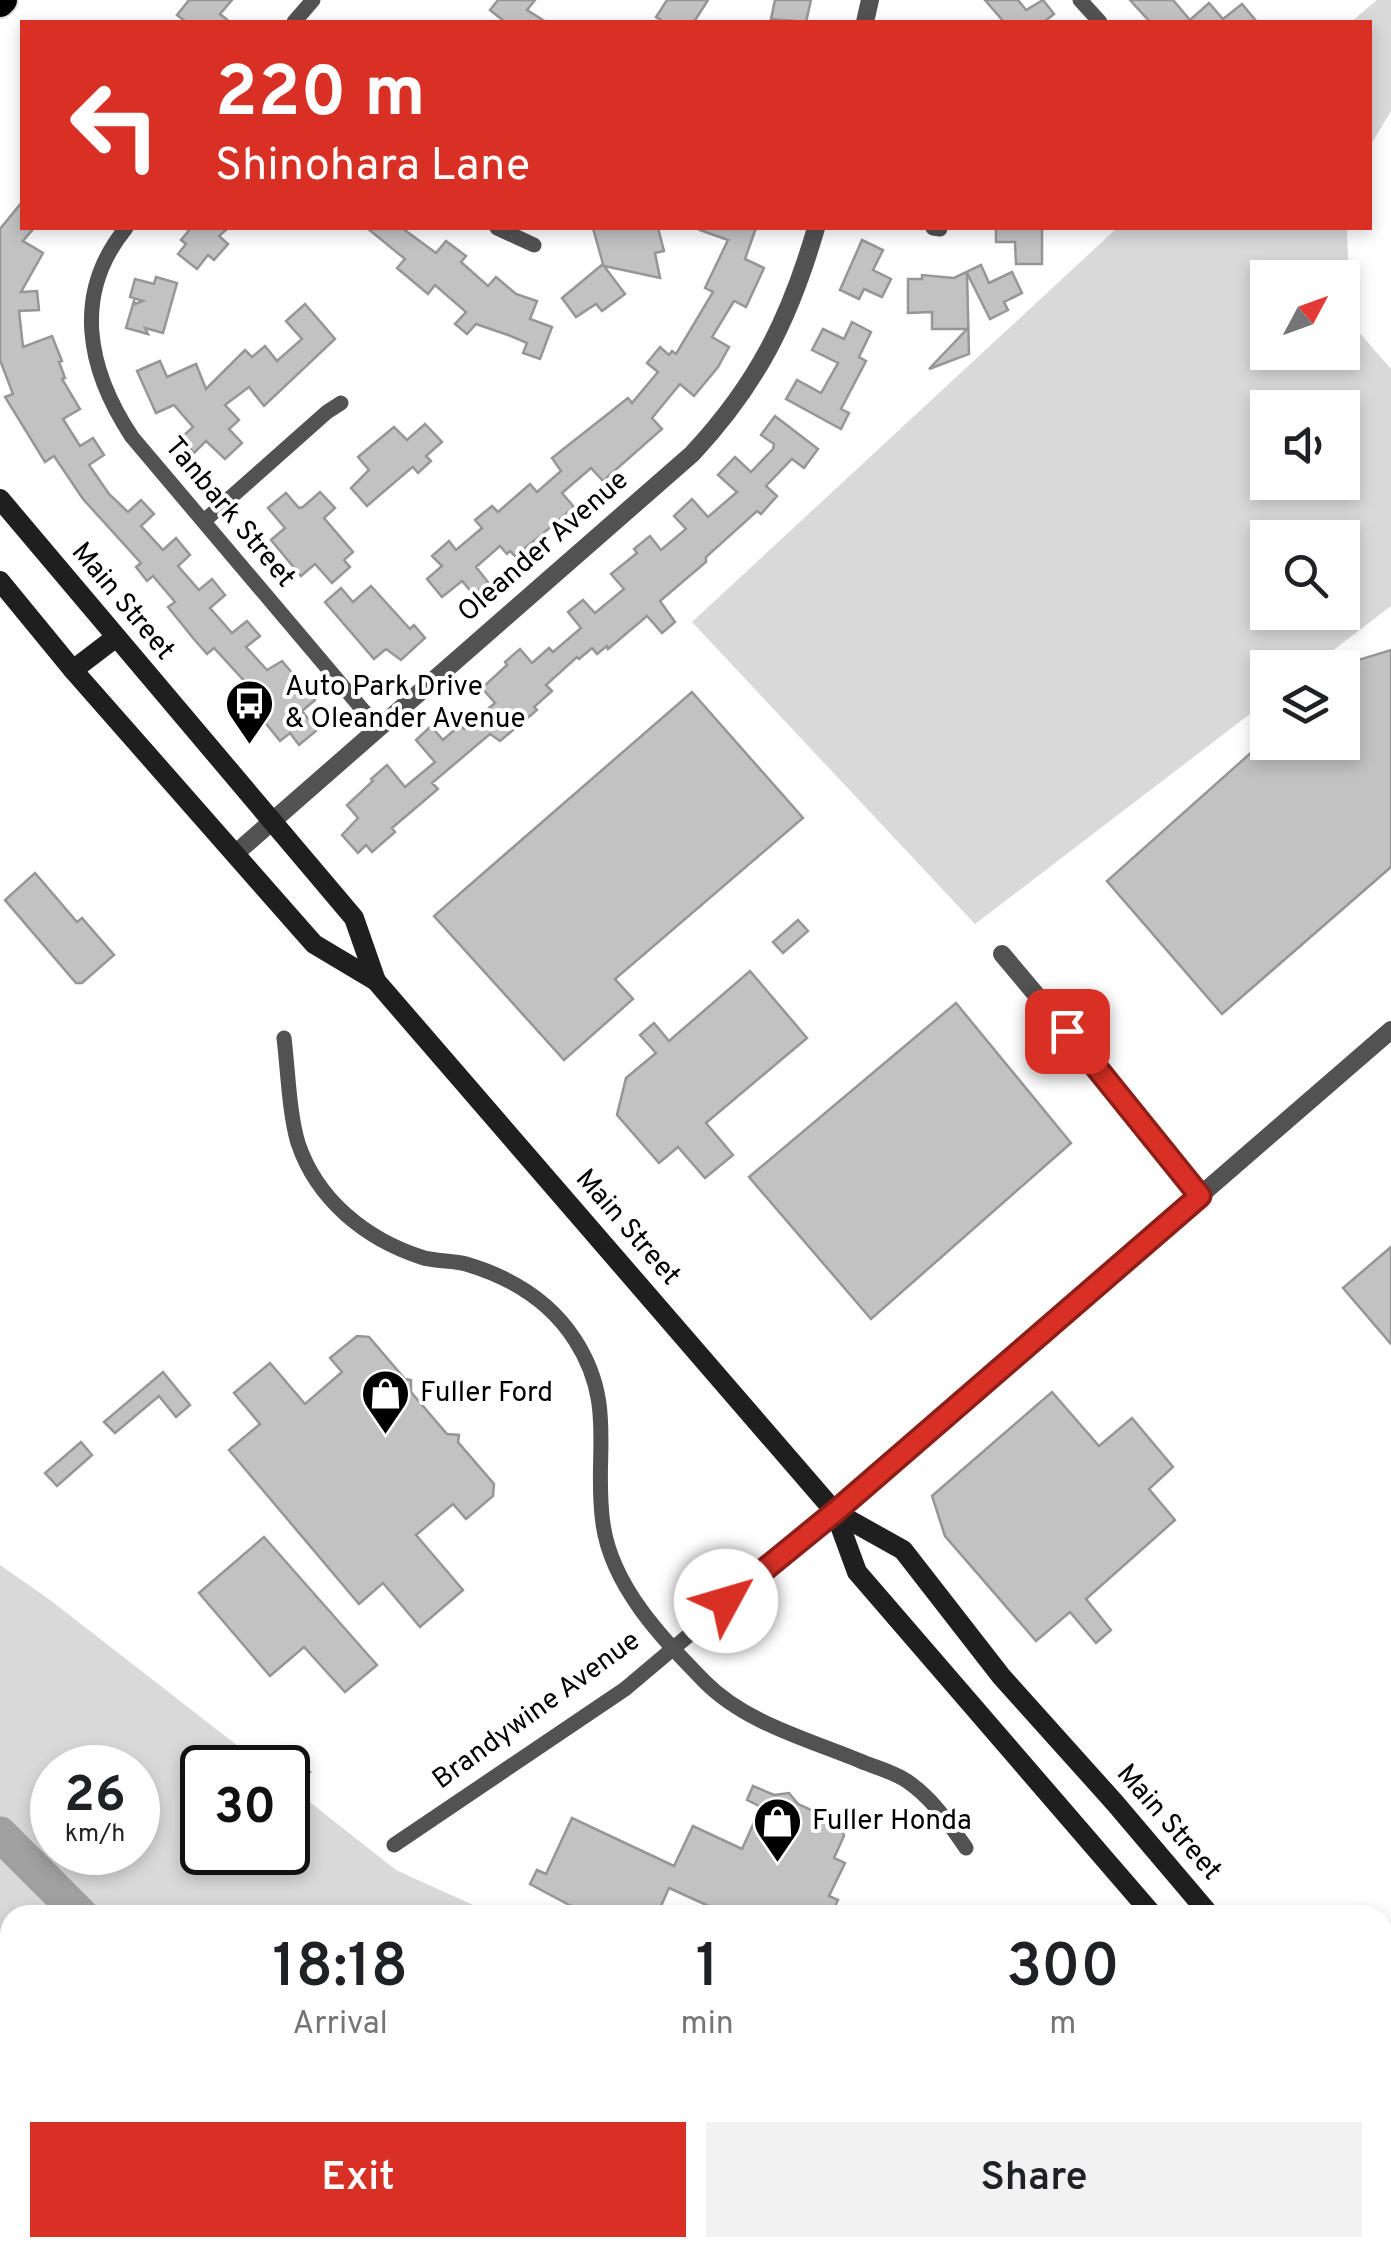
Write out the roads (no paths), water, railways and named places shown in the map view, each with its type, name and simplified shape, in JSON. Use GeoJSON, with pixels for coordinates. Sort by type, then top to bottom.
{"type":"FeatureCollection","features":[{"type":"Feature","properties":{"kind":"main road","name":"Main Street"},"geometry":{"type":"LineString","coordinates":[[0,499],[354,918],[376,981]]}},
{"type":"Feature","properties":{"kind":"main road","name":"Main Street"},"geometry":{"type":"LineString","coordinates":[[0,581],[73,670],[314,944],[376,981],[835,1512],[903,1550],[1002,1676],[1202,1905]]}},
{"type":"Feature","properties":{"kind":"main road"},"geometry":{"type":"LineString","coordinates":[[73,670],[115,638]]}},
{"type":"Feature","properties":{"kind":"main road","name":"Main Street"},"geometry":{"type":"LineString","coordinates":[[835,1512],[857,1572],[1144,1905]]}},
{"type":"Feature","properties":{"kind":"street"},"geometry":{"type":"LineString","coordinates":[[296,20],[313,0]]}},
{"type":"Feature","properties":{"kind":"street"},"geometry":{"type":"LineString","coordinates":[[1080,0],[1098,20]]}},
{"type":"Feature","properties":{"kind":"street","name":"Tanbark Street"},"geometry":{"type":"LineString","coordinates":[[124,230],[110,247],[98,274],[91,306],[90,327],[103,384],[115,412],[379,728]]}},
{"type":"Feature","properties":{"kind":"street"},"geometry":{"type":"LineString","coordinates":[[501,230],[534,245]]}},
{"type":"Feature","properties":{"kind":"street","name":"Oleander Avenue"},"geometry":{"type":"LineString","coordinates":[[236,854],[692,454],[722,422],[771,348],[790,310],[815,230]]}},
{"type":"Feature","properties":{"kind":"street"},"geometry":{"type":"LineString","coordinates":[[204,521],[341,403]]}},
{"type":"Feature","properties":{"kind":"street"},"geometry":{"type":"LineString","coordinates":[[1002,954],[1200,1196]]}},
{"type":"Feature","properties":{"kind":"street","name":"Brandywine Avenue"},"geometry":{"type":"LineString","coordinates":[[394,1844],[625,1689],[1391,1030]]}},
{"type":"Feature","properties":{"kind":"street"},"geometry":{"type":"LineString","coordinates":[[284,1038],[298,1142],[315,1178],[338,1209],[368,1234],[424,1258],[464,1263],[517,1284],[546,1304],[575,1340],[598,1388],[603,1426],[602,1508],[606,1541],[626,1587],[672,1646],[707,1684],[741,1712],[903,1778],[936,1804],[966,1848]]}},
{"type":"Feature","properties":{"kind":"waterway"},"geometry":{"type":"LineString","coordinates":[[0,1834],[71,1905]]}},
{"type":"Feature","properties":{"kind":"place","name":"Auto Park Drive & Oleander Avenue"},"geometry":{"type":"Point","coordinates":[250,746]}},
{"type":"Feature","properties":{"kind":"place","name":"Fuller Ford"},"geometry":{"type":"Point","coordinates":[385,1436]}},
{"type":"Feature","properties":{"kind":"place","name":"Fuller Honda"},"geometry":{"type":"Point","coordinates":[777,1864]}}]}
